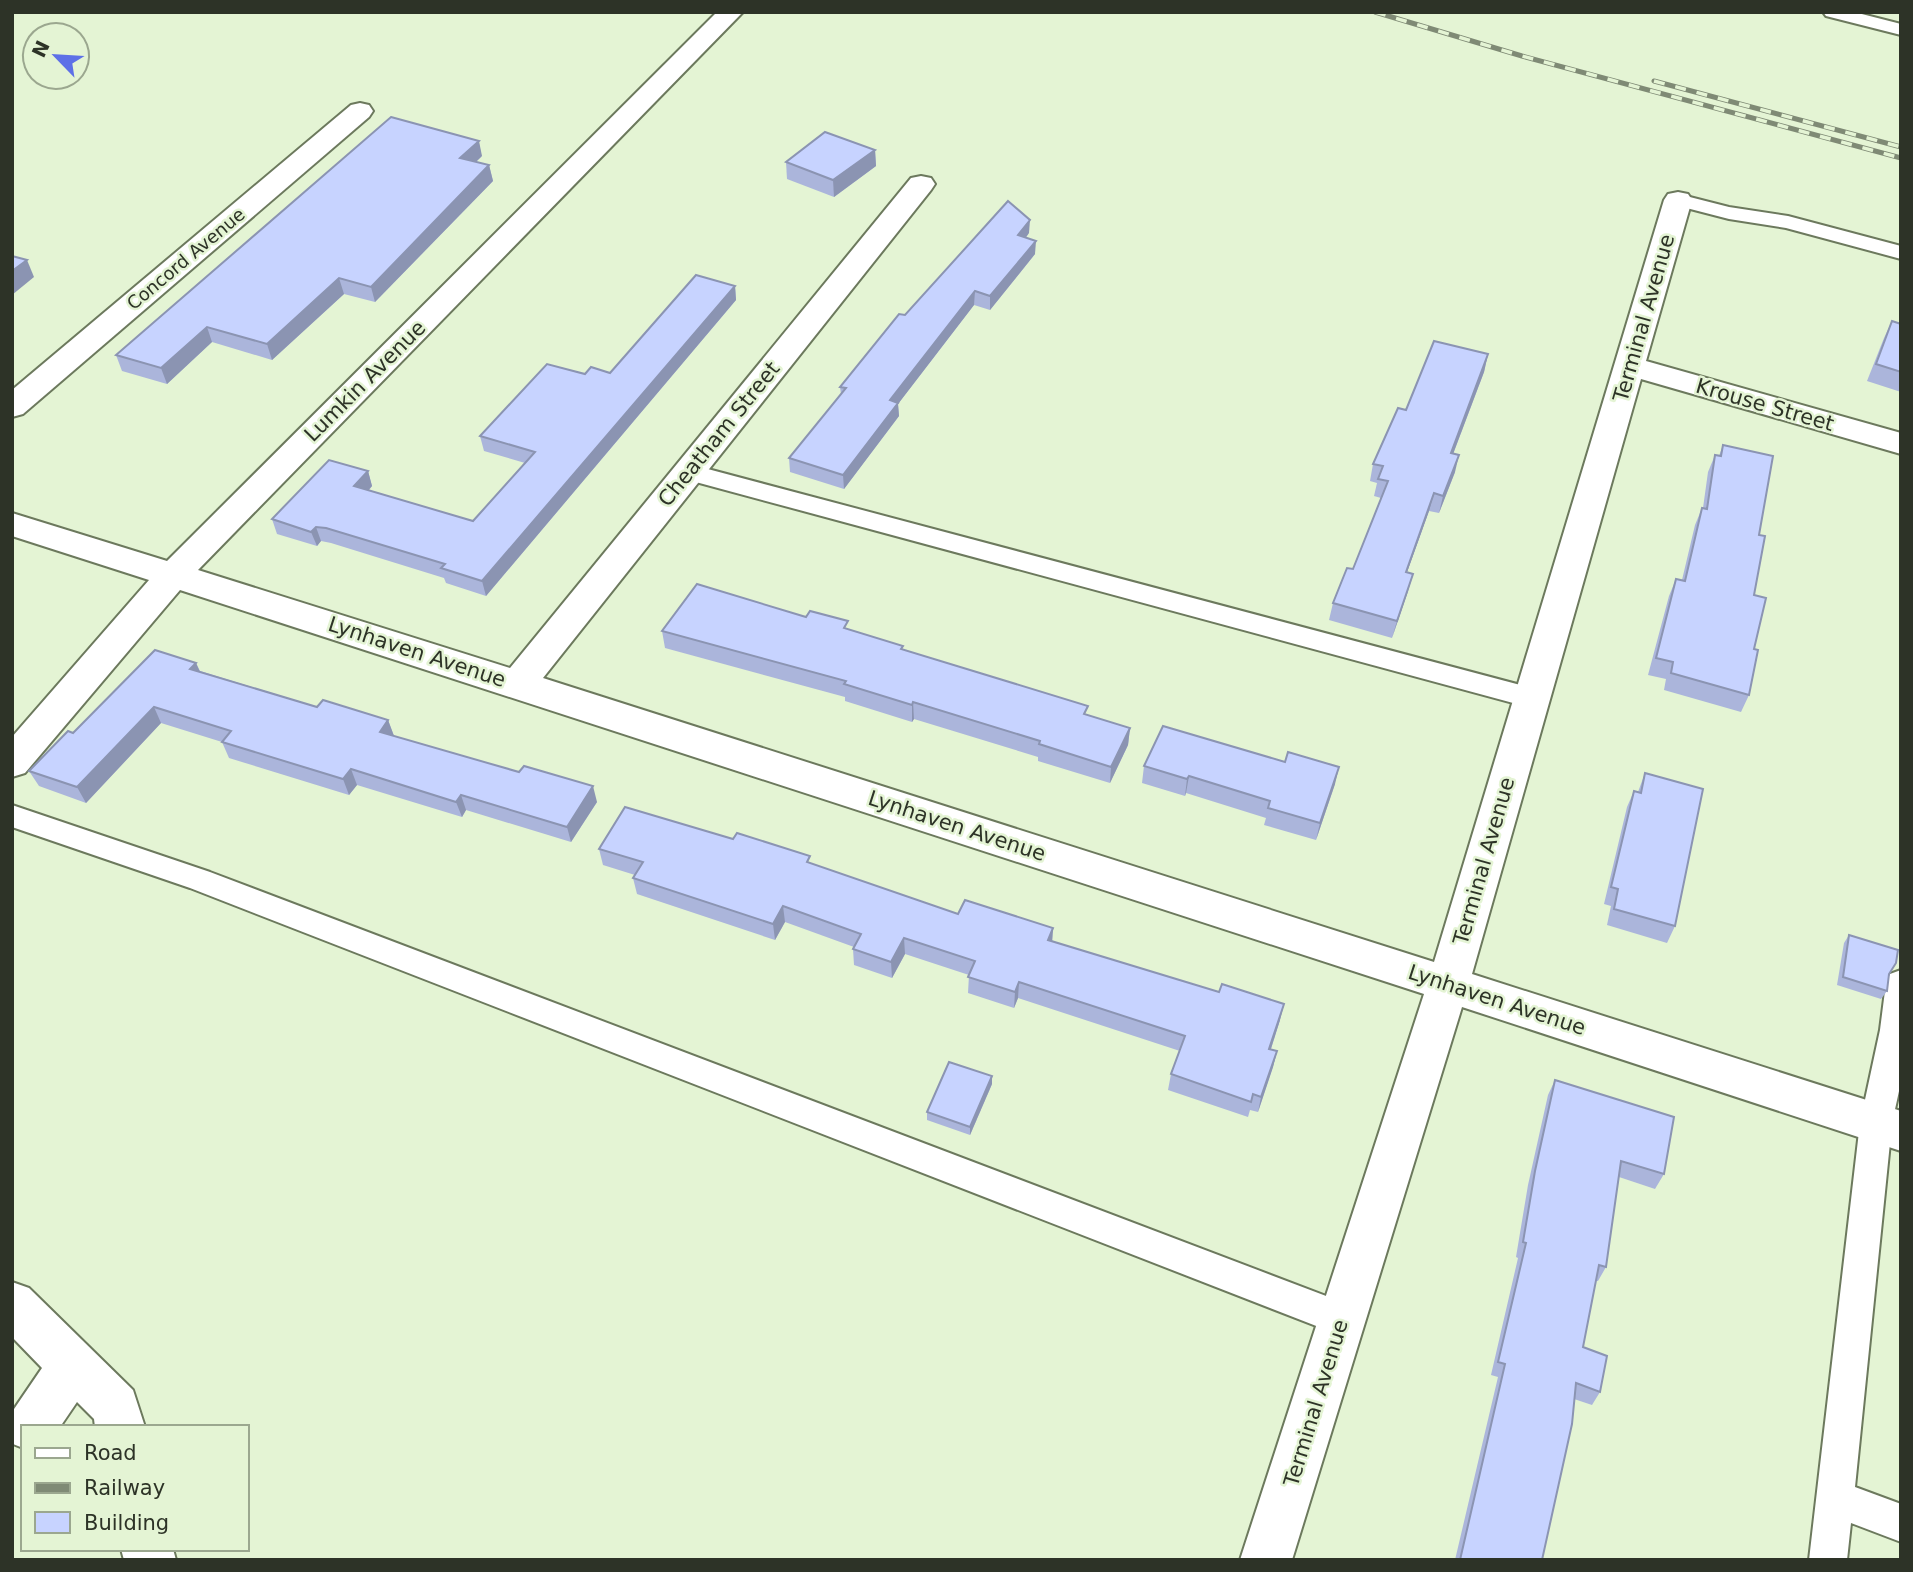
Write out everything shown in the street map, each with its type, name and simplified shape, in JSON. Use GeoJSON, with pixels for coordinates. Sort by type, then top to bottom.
{"type":"FeatureCollection","features":[{"type":"Feature","properties":{"kind":"street","name":"Lumkin Avenue"},"geometry":{"type":"LineString","coordinates":[[12,763],[174,574],[731,12]]}},
{"type":"Feature","properties":{"kind":"street","name":"Concord Avenue"},"geometry":{"type":"LineString","coordinates":[[12,407],[360,111]]}},
{"type":"Feature","properties":{"kind":"street","name":"Cheatham Street"},"geometry":{"type":"LineString","coordinates":[[518,684],[921,184]]}},
{"type":"Feature","properties":{"kind":"street","name":"Terminal Avenue"},"geometry":{"type":"LineString","coordinates":[[1266,1560],[1448,984],[1678,200]]}},
{"type":"Feature","properties":{"kind":"street","name":"Krouse Street"},"geometry":{"type":"LineString","coordinates":[[1630,366],[1901,444]]}},
{"type":"Feature","properties":{"kind":"street","name":"Lynhaven Avenue"},"geometry":{"type":"LineString","coordinates":[[12,524],[518,684],[1889,1127]]}},
{"type":"Feature","properties":{"kind":"street"},"geometry":{"type":"LineString","coordinates":[[12,1304],[116,1407],[120,1425]]}},
{"type":"Feature","properties":{"kind":"street"},"geometry":{"type":"LineString","coordinates":[[32,1425],[73,1365]]}},
{"type":"Feature","properties":{"kind":"lane"},"geometry":{"type":"LineString","coordinates":[[1832,12],[1901,30]]}},
{"type":"Feature","properties":{"kind":"lane"},"geometry":{"type":"LineString","coordinates":[[1678,200],[1788,222],[1901,253]]}},
{"type":"Feature","properties":{"kind":"lane"},"geometry":{"type":"LineString","coordinates":[[689,472],[1532,698]]}},
{"type":"Feature","properties":{"kind":"lane"},"geometry":{"type":"LineString","coordinates":[[12,816],[200,880],[1342,1319]]}},
{"type":"Feature","properties":{"kind":"lane"},"geometry":{"type":"LineString","coordinates":[[1828,1560],[1889,1127],[1901,984]]}},
{"type":"Feature","properties":{"kind":"lane"},"geometry":{"type":"LineString","coordinates":[[1835,1498],[1901,1523]]}},
{"type":"Feature","properties":{"kind":"building"},"geometry":{"type":"Polygon","coordinates":[[[391,117],[479,141],[460,158],[489,165],[371,287],[339,278],[267,344],[207,327],[161,368],[116,355],[391,117]]]}},
{"type":"Feature","properties":{"kind":"building"},"geometry":{"type":"Polygon","coordinates":[[[825,132],[875,150],[833,180],[786,162],[825,132]]]}},
{"type":"Feature","properties":{"kind":"building"},"geometry":{"type":"Polygon","coordinates":[[[1008,201],[1030,220],[1018,235],[1036,241],[990,296],[975,291],[890,400],[898,403],[843,475],[789,458],[846,388],[840,387],[899,314],[905,315],[1008,201]]]}},
{"type":"Feature","properties":{"kind":"building"},"geometry":{"type":"Polygon","coordinates":[[[12,256],[27,260],[12,271],[12,256]]]}},
{"type":"Feature","properties":{"kind":"building"},"geometry":{"type":"Polygon","coordinates":[[[696,275],[735,286],[482,581],[441,568],[445,564],[326,528],[316,527],[311,532],[272,519],[329,460],[368,471],[354,486],[473,521],[535,452],[480,436],[547,364],[585,374],[591,367],[610,373],[696,275]]]}},
{"type":"Feature","properties":{"kind":"building"},"geometry":{"type":"Polygon","coordinates":[[[1892,321],[1901,324],[1901,372],[1876,364],[1892,321]]]}},
{"type":"Feature","properties":{"kind":"building"},"geometry":{"type":"Polygon","coordinates":[[[1434,341],[1488,354],[1451,453],[1459,455],[1443,496],[1434,493],[1406,572],[1413,574],[1397,621],[1333,603],[1347,568],[1353,569],[1388,481],[1378,479],[1383,466],[1373,464],[1398,408],[1406,410],[1434,341]]]}},
{"type":"Feature","properties":{"kind":"building"},"geometry":{"type":"Polygon","coordinates":[[[1723,445],[1773,456],[1759,535],[1765,536],[1754,595],[1766,598],[1754,649],[1758,650],[1749,695],[1671,673],[1673,662],[1656,658],[1676,579],[1685,581],[1702,508],[1707,509],[1715,455],[1721,456],[1723,445]]]}},
{"type":"Feature","properties":{"kind":"building"},"geometry":{"type":"Polygon","coordinates":[[[697,584],[806,617],[810,611],[848,621],[844,628],[903,646],[901,649],[1088,706],[1084,714],[1130,728],[1111,767],[1039,744],[1040,741],[844,684],[846,681],[662,631],[697,584]]]}},
{"type":"Feature","properties":{"kind":"building"},"geometry":{"type":"Polygon","coordinates":[[[155,650],[196,663],[190,669],[317,707],[323,700],[388,720],[380,732],[519,772],[524,766],[593,786],[567,827],[461,795],[456,802],[351,769],[343,779],[222,742],[231,731],[154,707],[77,787],[29,771],[68,731],[73,733],[155,650]]]}},
{"type":"Feature","properties":{"kind":"building"},"geometry":{"type":"Polygon","coordinates":[[[1163,726],[1285,762],[1288,752],[1339,767],[1320,823],[1268,808],[1270,801],[1189,776],[1187,779],[1144,766],[1163,726]]]}},
{"type":"Feature","properties":{"kind":"building"},"geometry":{"type":"Polygon","coordinates":[[[1645,773],[1703,789],[1675,926],[1614,909],[1618,889],[1611,887],[1634,791],[1641,793],[1645,773]]]}},
{"type":"Feature","properties":{"kind":"building"},"geometry":{"type":"Polygon","coordinates":[[[625,807],[733,839],[737,833],[810,856],[807,862],[958,914],[965,900],[1053,928],[1048,940],[1219,992],[1222,984],[1284,1004],[1269,1049],[1277,1051],[1261,1097],[1253,1094],[1251,1102],[1171,1074],[1185,1036],[1019,982],[1015,992],[968,977],[975,961],[904,938],[891,962],[853,949],[861,934],[783,906],[773,924],[633,878],[643,862],[599,849],[625,807]]]}},
{"type":"Feature","properties":{"kind":"building"},"geometry":{"type":"Polygon","coordinates":[[[1849,935],[1898,950],[1896,963],[1889,974],[1887,991],[1843,977],[1849,935]]]}},
{"type":"Feature","properties":{"kind":"building"},"geometry":{"type":"Polygon","coordinates":[[[949,1062],[992,1076],[970,1127],[927,1112],[949,1062]]]}},
{"type":"Feature","properties":{"kind":"building"},"geometry":{"type":"Polygon","coordinates":[[[1555,1080],[1674,1117],[1664,1174],[1621,1161],[1606,1267],[1599,1265],[1583,1347],[1607,1356],[1600,1392],[1576,1383],[1572,1424],[1542,1560],[1460,1560],[1505,1364],[1498,1362],[1526,1243],[1523,1242],[1535,1171],[1555,1080]]]}},
{"type":"Feature","properties":{"kind":"railway"},"geometry":{"type":"LineString","coordinates":[[1375,12],[1522,56],[1901,158]]}},
{"type":"Feature","properties":{"kind":"railway"},"geometry":{"type":"LineString","coordinates":[[1654,81],[1901,147]]}}]}
